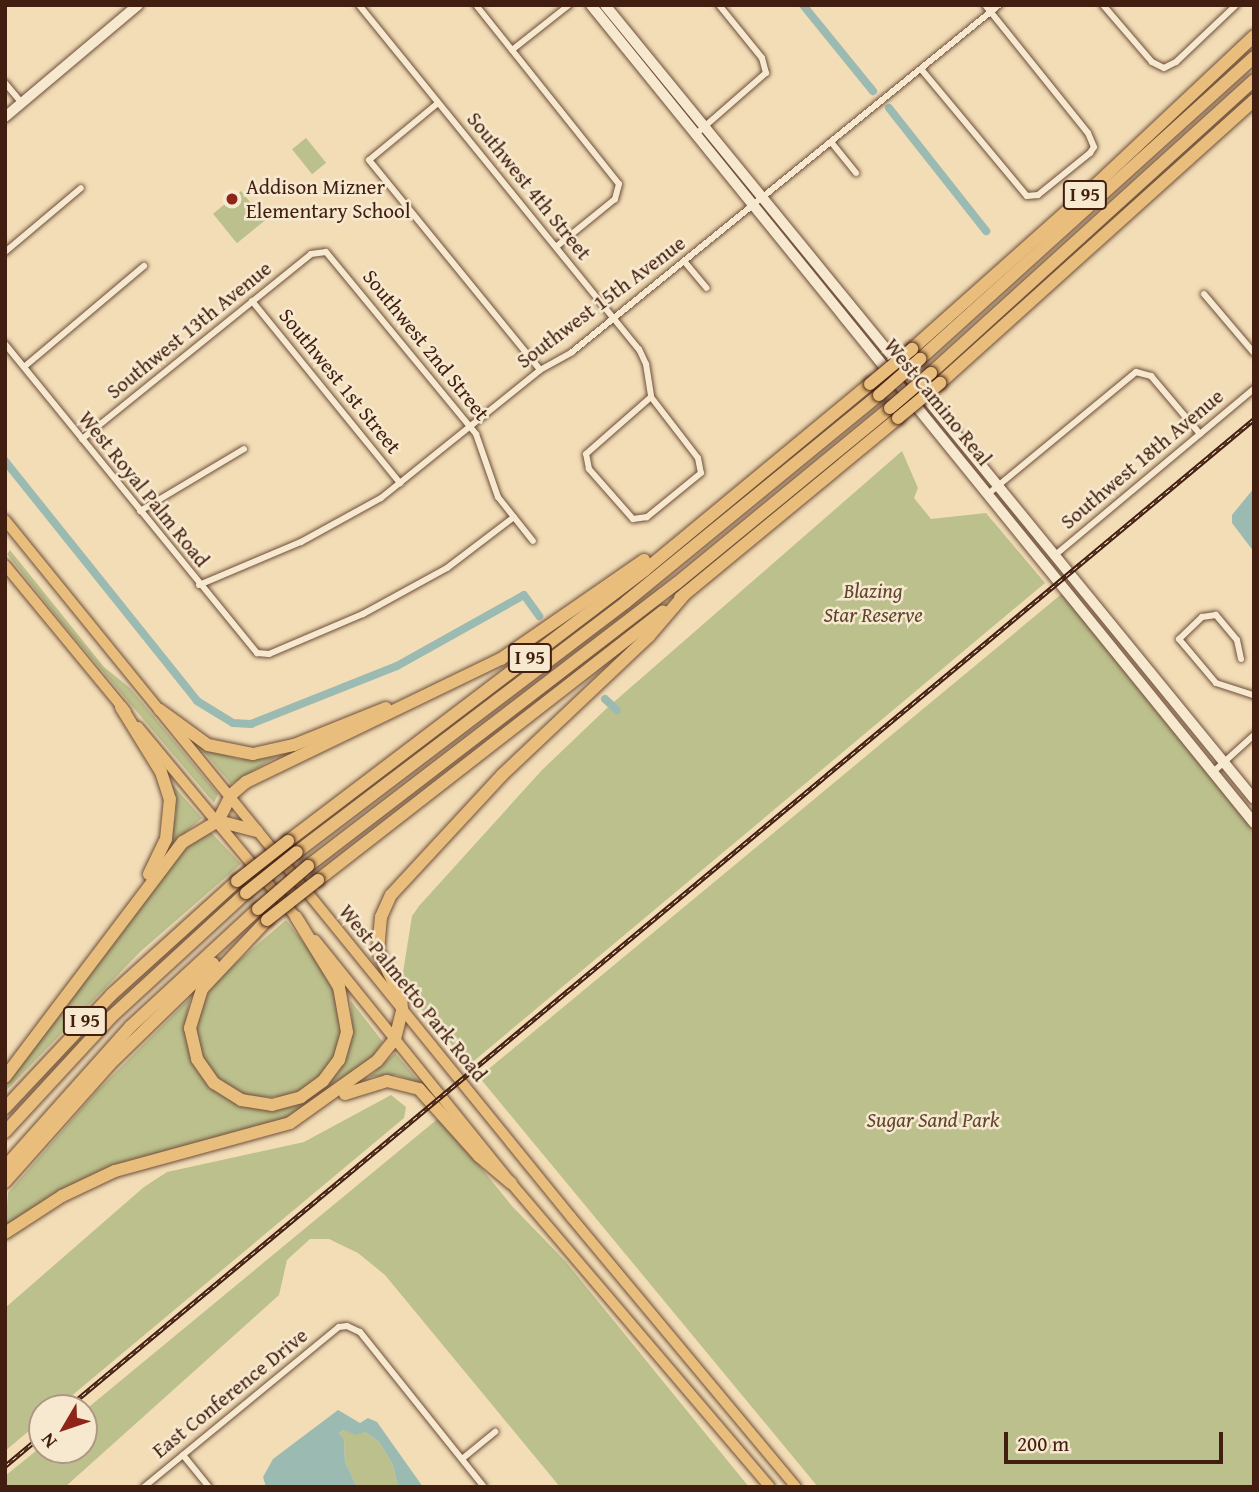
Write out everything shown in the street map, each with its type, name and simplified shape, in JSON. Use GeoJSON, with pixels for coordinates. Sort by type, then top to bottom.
{"type":"FeatureCollection","features":[{"type":"Feature","properties":{"kind":"highway","name":"I 95"},"geometry":{"type":"LineString","coordinates":[[5,1108],[83,1023],[170,940],[242,888],[288,841],[624,587],[916,354],[1254,36]]}},
{"type":"Feature","properties":{"kind":"highway"},"geometry":{"type":"LineString","coordinates":[[916,354],[1254,58]]}},
{"type":"Feature","properties":{"kind":"highway"},"geometry":{"type":"LineString","coordinates":[[935,378],[1254,80]]}},
{"type":"Feature","properties":{"kind":"highway","name":"I 95"},"geometry":{"type":"LineString","coordinates":[[5,1181],[92,1082],[185,990],[267,920],[685,593],[1254,100]]}},
{"type":"Feature","properties":{"kind":"highway"},"geometry":{"type":"LineString","coordinates":[[5,1132],[111,1017],[242,888],[297,852],[615,610],[875,389]]}},
{"type":"Feature","properties":{"kind":"highway"},"geometry":{"type":"LineString","coordinates":[[5,1167],[111,1046],[244,920],[308,866],[894,413]]}},
{"type":"Feature","properties":{"kind":"highway"},"geometry":{"type":"LineString","coordinates":[[5,1077],[177,848],[218,821],[229,797],[256,777],[433,694],[533,639],[769,469]]}},
{"type":"Feature","properties":{"kind":"highway"},"geometry":{"type":"LineString","coordinates":[[316,1108],[370,1068],[395,1039],[402,1010],[401,997],[378,951],[381,917],[391,895],[510,766],[649,636],[685,593]]}},
{"type":"Feature","properties":{"kind":"highway"},"geometry":{"type":"LineString","coordinates":[[160,710],[208,745],[261,754],[433,694]]}},
{"type":"Feature","properties":{"kind":"highway"},"geometry":{"type":"LineString","coordinates":[[99,953],[157,862],[170,819],[161,772],[121,707]]}},
{"type":"Feature","properties":{"kind":"highway"},"geometry":{"type":"LineString","coordinates":[[218,821],[257,831]]}},
{"type":"Feature","properties":{"kind":"highway"},"geometry":{"type":"LineString","coordinates":[[267,920],[202,989],[190,1028],[197,1059],[214,1083],[241,1100],[272,1105],[301,1097],[323,1082],[339,1060],[347,1032],[339,986],[296,917]]}},
{"type":"Feature","properties":{"kind":"highway"},"geometry":{"type":"LineString","coordinates":[[185,990],[244,920]]}},
{"type":"Feature","properties":{"kind":"highway"},"geometry":{"type":"LineString","coordinates":[[5,1233],[94,1180],[157,1157],[277,1128],[378,1082],[412,1086],[429,1096],[479,1156],[511,1183]]}},
{"type":"Feature","properties":{"kind":"main road","name":"West Palmetto Park Road"},"geometry":{"type":"LineString","coordinates":[[5,520],[402,1010],[796,1487]]}},
{"type":"Feature","properties":{"kind":"main road","name":"West Palmetto Park Road"},"geometry":{"type":"LineString","coordinates":[[5,565],[218,821],[511,1183],[770,1487]]}},
{"type":"Feature","properties":{"kind":"main road"},"geometry":{"type":"LineString","coordinates":[[724,1432],[740,1419]]}},
{"type":"Feature","properties":{"kind":"street"},"geometry":{"type":"LineString","coordinates":[[5,117],[138,5]]}},
{"type":"Feature","properties":{"kind":"street","name":"Southwest 4th Street"},"geometry":{"type":"LineString","coordinates":[[359,5],[643,356],[651,397]]}},
{"type":"Feature","properties":{"kind":"street"},"geometry":{"type":"LineString","coordinates":[[476,5],[619,184],[615,199],[556,247]]}},
{"type":"Feature","properties":{"kind":"street"},"geometry":{"type":"LineString","coordinates":[[512,50],[569,5]]}},
{"type":"Feature","properties":{"kind":"street","name":"West Camino Real"},"geometry":{"type":"LineString","coordinates":[[591,5],[758,202],[992,491],[1254,823]]}},
{"type":"Feature","properties":{"kind":"street","name":"West Camino Real"},"geometry":{"type":"LineString","coordinates":[[605,5],[700,131]]}},
{"type":"Feature","properties":{"kind":"street"},"geometry":{"type":"LineString","coordinates":[[700,131],[762,80],[766,69],[762,58],[719,5]]}},
{"type":"Feature","properties":{"kind":"street"},"geometry":{"type":"LineString","coordinates":[[921,69],[1023,193],[1032,196],[1094,147],[1088,133],[985,5]]}},
{"type":"Feature","properties":{"kind":"street","name":"Southwest 15th Avenue"},"geometry":{"type":"LineString","coordinates":[[199,585],[324,531],[400,483],[540,370],[572,352],[999,5]]}},
{"type":"Feature","properties":{"kind":"street"},"geometry":{"type":"LineString","coordinates":[[1103,5],[1152,62],[1164,68],[1176,62],[1236,5]]}},
{"type":"Feature","properties":{"kind":"street"},"geometry":{"type":"LineString","coordinates":[[5,83],[22,103]]}},
{"type":"Feature","properties":{"kind":"street"},"geometry":{"type":"LineString","coordinates":[[438,103],[369,160],[540,370]]}},
{"type":"Feature","properties":{"kind":"street"},"geometry":{"type":"LineString","coordinates":[[831,142],[856,173]]}},
{"type":"Feature","properties":{"kind":"street"},"geometry":{"type":"LineString","coordinates":[[5,252],[81,188]]}},
{"type":"Feature","properties":{"kind":"street","name":"Southwest 13th Avenue"},"geometry":{"type":"LineString","coordinates":[[82,439],[311,254],[320,251]]}},
{"type":"Feature","properties":{"kind":"street","name":"Southwest 2nd Street"},"geometry":{"type":"LineString","coordinates":[[320,251],[332,257],[470,426],[484,448],[494,490],[533,541]]}},
{"type":"Feature","properties":{"kind":"street"},"geometry":{"type":"LineString","coordinates":[[684,261],[707,288]]}},
{"type":"Feature","properties":{"kind":"street"},"geometry":{"type":"LineString","coordinates":[[23,367],[144,266]]}},
{"type":"Feature","properties":{"kind":"street"},"geometry":{"type":"LineString","coordinates":[[1204,294],[1254,353]]}},
{"type":"Feature","properties":{"kind":"street","name":"Southwest 1st Street"},"geometry":{"type":"LineString","coordinates":[[252,301],[400,483]]}},
{"type":"Feature","properties":{"kind":"street","name":"West Royal Palm Road"},"geometry":{"type":"LineString","coordinates":[[5,344],[257,653],[269,654],[363,614],[447,568],[514,517]]}},
{"type":"Feature","properties":{"kind":"street"},"geometry":{"type":"LineString","coordinates":[[992,491],[1129,375],[1140,372],[1151,376],[1200,434]]}},
{"type":"Feature","properties":{"kind":"street","name":"Southwest 18th Avenue"},"geometry":{"type":"LineString","coordinates":[[1053,557],[1254,389]]}},
{"type":"Feature","properties":{"kind":"street"},"geometry":{"type":"LineString","coordinates":[[651,397],[698,458],[701,473],[647,517],[633,519],[589,469],[586,454],[651,397]]}},
{"type":"Feature","properties":{"kind":"street"},"geometry":{"type":"LineString","coordinates":[[140,511],[244,449]]}},
{"type":"Feature","properties":{"kind":"street","name":"West Camino Real"},"geometry":{"type":"LineString","coordinates":[[992,491],[1053,557],[1254,799]]}},
{"type":"Feature","properties":{"kind":"street"},"geometry":{"type":"LineString","coordinates":[[1241,659],[1237,640],[1216,615],[1202,617],[1179,639],[1216,683],[1254,695]]}},
{"type":"Feature","properties":{"kind":"street"},"geometry":{"type":"LineString","coordinates":[[1212,773],[1254,735]]}},
{"type":"Feature","properties":{"kind":"street","name":"East Conference Drive"},"geometry":{"type":"LineString","coordinates":[[144,1487],[338,1327],[347,1326],[360,1332],[462,1459]]}},
{"type":"Feature","properties":{"kind":"street"},"geometry":{"type":"LineString","coordinates":[[485,1487],[462,1459],[495,1432]]}},
{"type":"Feature","properties":{"kind":"street"},"geometry":{"type":"LineString","coordinates":[[183,1455],[209,1487]]}},
{"type":"Feature","properties":{"kind":"green space"},"geometry":{"type":"Polygon","coordinates":[[[306,138],[326,163],[312,174],[292,149],[306,138]]]}},
{"type":"Feature","properties":{"kind":"green space"},"geometry":{"type":"Polygon","coordinates":[[[241,191],[265,221],[237,243],[213,214],[241,191]]]}},
{"type":"Feature","properties":{"kind":"green space","name":"Blazing Star Reserve"},"geometry":{"type":"Polygon","coordinates":[[[902,451],[918,488],[914,498],[931,519],[986,513],[1045,583],[469,1065],[401,985],[412,916],[419,906],[542,770],[607,708],[902,451]]]}},
{"type":"Feature","properties":{"kind":"green space"},"geometry":{"type":"Polygon","coordinates":[[[10,550],[104,667],[130,688],[218,794],[214,803],[62,623],[7,554],[10,550]]]}},
{"type":"Feature","properties":{"kind":"green space","name":"Sugar Sand Park"},"geometry":{"type":"Polygon","coordinates":[[[1064,592],[1254,828],[1254,1487],[818,1487],[479,1077],[1064,592]]]}},
{"type":"Feature","properties":{"kind":"green space"},"geometry":{"type":"Polygon","coordinates":[[[199,746],[238,759],[276,757],[231,784],[199,746]]]}},
{"type":"Feature","properties":{"kind":"green space"},"geometry":{"type":"Polygon","coordinates":[[[171,783],[202,818],[169,847],[176,813],[171,783]]]}},
{"type":"Feature","properties":{"kind":"green space"},"geometry":{"type":"Polygon","coordinates":[[[211,832],[241,864],[140,952],[5,1092],[5,1081],[178,857],[190,844],[211,832]]]}},
{"type":"Feature","properties":{"kind":"green space"},"geometry":{"type":"Polygon","coordinates":[[[286,920],[325,970],[344,1013],[339,1049],[325,1073],[293,1096],[250,1098],[219,1081],[202,1058],[196,1031],[200,1007],[216,980],[286,920]]]}},
{"type":"Feature","properties":{"kind":"green space"},"geometry":{"type":"Polygon","coordinates":[[[190,998],[185,1029],[209,1084],[275,1108],[343,1062],[352,1033],[351,1001],[383,1042],[371,1059],[295,1116],[122,1164],[60,1191],[5,1227],[8,1193],[96,1092],[190,998]]]}},
{"type":"Feature","properties":{"kind":"green space"},"geometry":{"type":"Polygon","coordinates":[[[395,1053],[421,1084],[397,1075],[369,1077],[395,1053]]]}},
{"type":"Feature","properties":{"kind":"green space"},"geometry":{"type":"Polygon","coordinates":[[[391,1095],[406,1107],[404,1118],[74,1394],[28,1394],[28,1432],[5,1451],[5,1308],[144,1187],[167,1172],[304,1142],[391,1095]]]}},
{"type":"Feature","properties":{"kind":"green space"},"geometry":{"type":"Polygon","coordinates":[[[440,1117],[512,1206],[566,1262],[749,1487],[560,1487],[385,1275],[358,1253],[329,1239],[310,1239],[287,1260],[279,1295],[98,1457],[98,1399],[440,1117]]]}},
{"type":"Feature","properties":{"kind":"green space"},"geometry":{"type":"Polygon","coordinates":[[[344,1430],[365,1432],[379,1442],[393,1465],[398,1487],[357,1487],[345,1462],[344,1439],[339,1433],[344,1430]]]}},
{"type":"Feature","properties":{"kind":"green space"},"geometry":{"type":"Polygon","coordinates":[[[28,1457],[28,1464],[91,1464],[65,1487],[5,1487],[5,1476],[28,1457]]]}},
{"type":"Feature","properties":{"kind":"water"},"geometry":{"type":"Polygon","coordinates":[[[1254,488],[1254,552],[1232,523],[1232,515],[1254,488]]]}},
{"type":"Feature","properties":{"kind":"water"},"geometry":{"type":"Polygon","coordinates":[[[338,1410],[360,1423],[368,1418],[377,1422],[423,1487],[398,1487],[393,1465],[379,1442],[365,1432],[356,1435],[344,1430],[339,1433],[344,1439],[345,1462],[357,1487],[266,1487],[263,1477],[273,1459],[338,1410]]]}},
{"type":"Feature","properties":{"kind":"waterway"},"geometry":{"type":"LineString","coordinates":[[803,5],[873,91]]}},
{"type":"Feature","properties":{"kind":"waterway"},"geometry":{"type":"LineString","coordinates":[[889,108],[986,231]]}},
{"type":"Feature","properties":{"kind":"waterway"},"geometry":{"type":"LineString","coordinates":[[5,461],[197,701],[233,723],[251,724],[397,666],[524,595],[539,616]]}},
{"type":"Feature","properties":{"kind":"waterway"},"geometry":{"type":"LineString","coordinates":[[605,699],[617,710]]}},
{"type":"Feature","properties":{"kind":"railway"},"geometry":{"type":"LineString","coordinates":[[84,1394],[1254,419]]}},
{"type":"Feature","properties":{"kind":"railway"},"geometry":{"type":"LineString","coordinates":[[5,1466],[28,1447]]}},
{"type":"Feature","properties":{"kind":"place","name":"Addison Mizner Elementary School"},"geometry":{"type":"Point","coordinates":[232,199]}}]}
